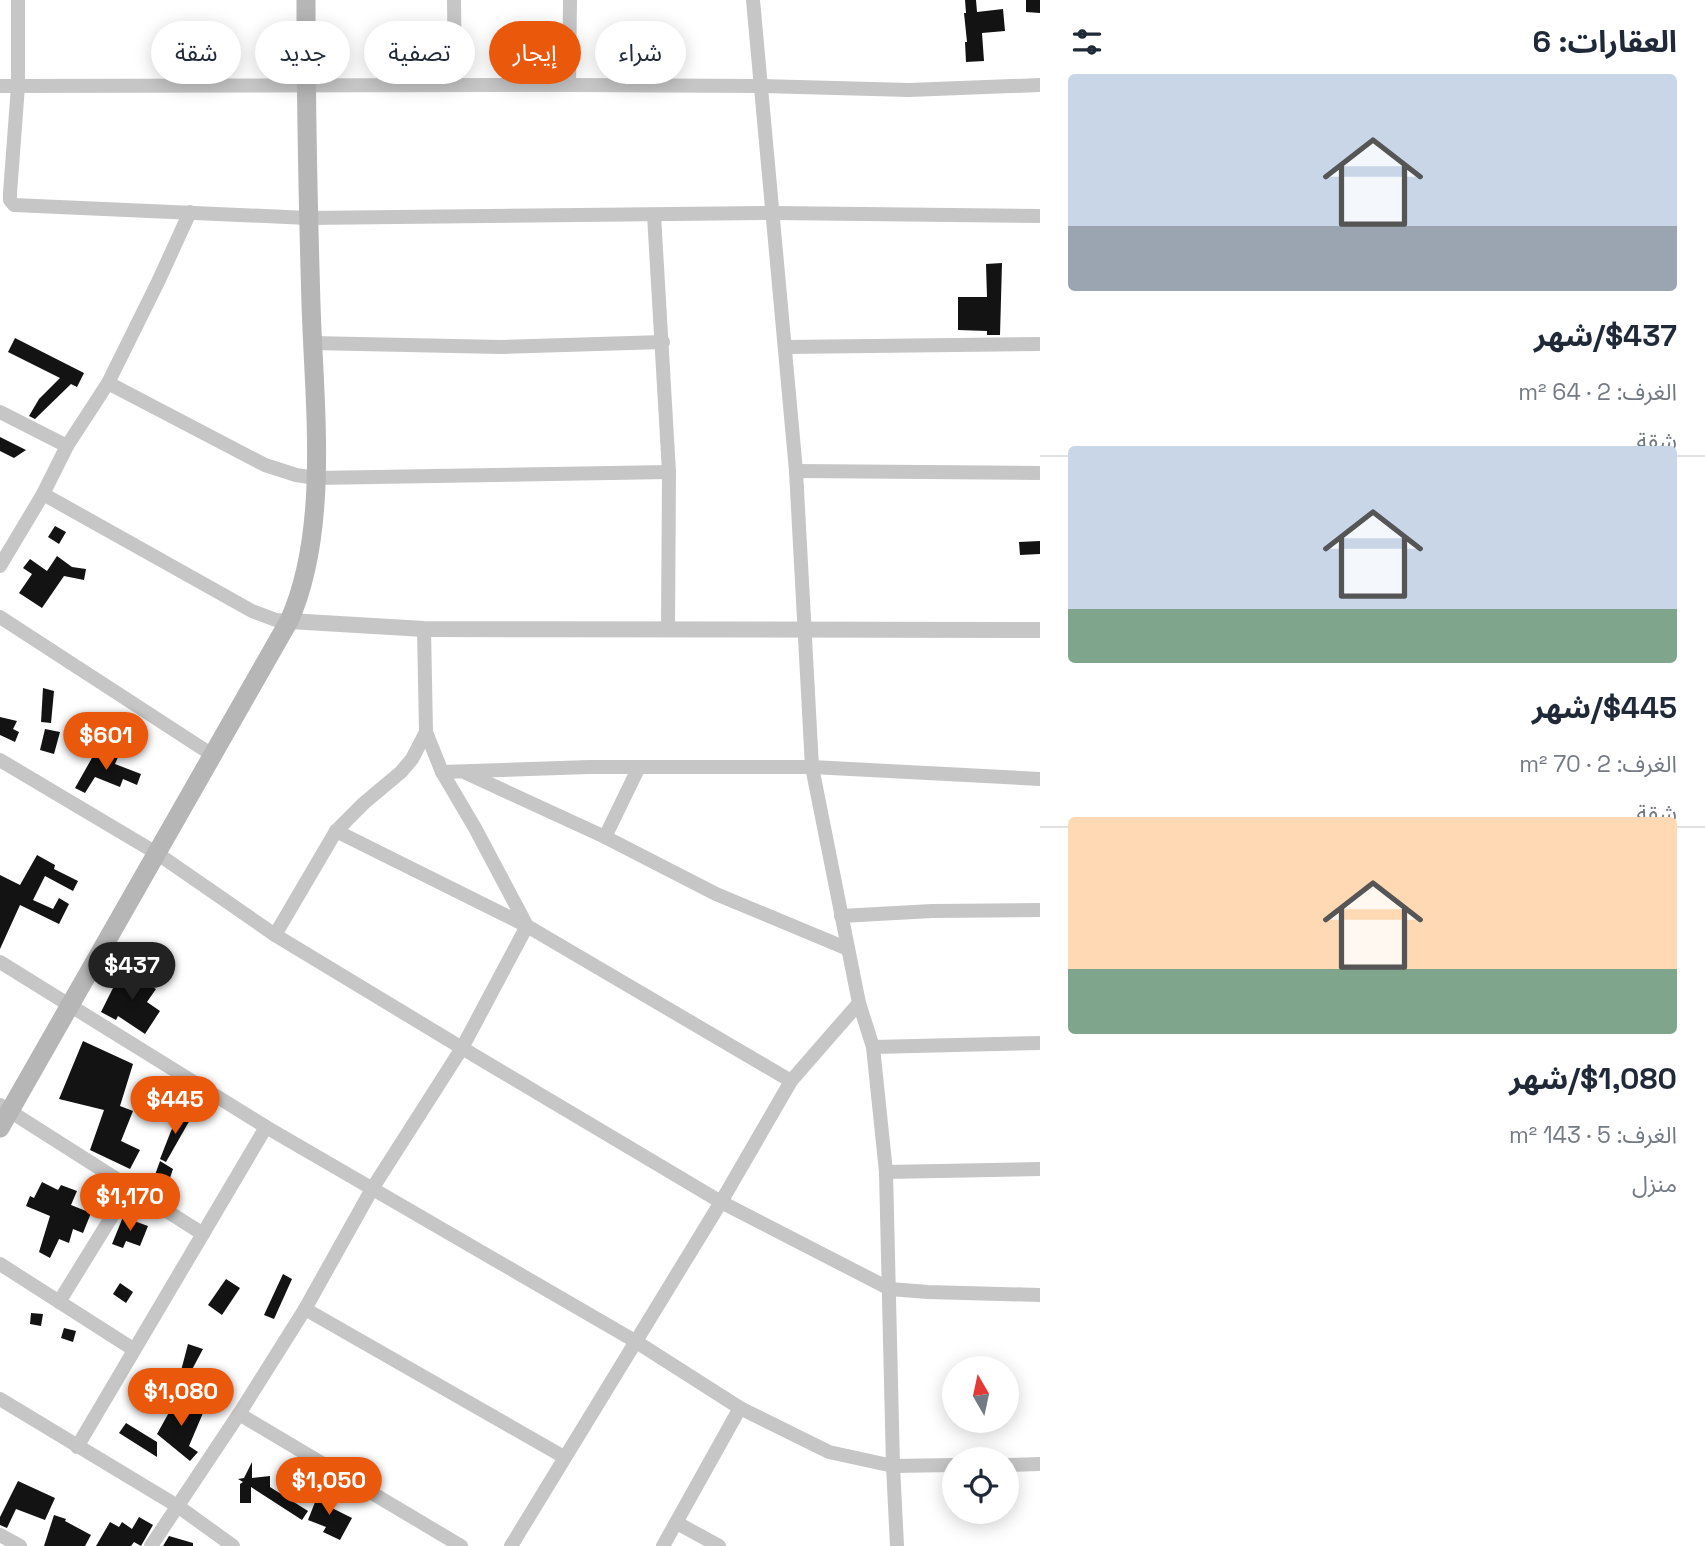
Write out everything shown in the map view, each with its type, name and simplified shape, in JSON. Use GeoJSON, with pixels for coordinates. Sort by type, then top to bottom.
{"type":"FeatureCollection","features":[{"type":"Feature","properties":{"kind":"main road"},"geometry":{"type":"LineString","coordinates":[[0,1128],[5,1108],[71,1005],[214,756],[299,600],[316,478],[308,218],[306,0]]}},
{"type":"Feature","properties":{"kind":"street"},"geometry":{"type":"LineString","coordinates":[[18,0],[18,86],[10,193],[10,200],[14,205],[308,218],[773,213],[1040,216]]}},
{"type":"Feature","properties":{"kind":"street"},"geometry":{"type":"LineString","coordinates":[[454,0],[455,85]]}},
{"type":"Feature","properties":{"kind":"street"},"geometry":{"type":"LineString","coordinates":[[569,85],[570,0]]}},
{"type":"Feature","properties":{"kind":"street"},"geometry":{"type":"LineString","coordinates":[[752,0],[796,471],[813,767],[859,1003],[873,1047],[886,1171],[897,1546]]}},
{"type":"Feature","properties":{"kind":"street"},"geometry":{"type":"LineString","coordinates":[[0,86],[569,85],[909,90],[1040,85]]}},
{"type":"Feature","properties":{"kind":"street"},"geometry":{"type":"LineString","coordinates":[[0,566],[43,494],[67,446],[108,383],[190,212]]}},
{"type":"Feature","properties":{"kind":"street"},"geometry":{"type":"LineString","coordinates":[[654,215],[669,472],[668,630]]}},
{"type":"Feature","properties":{"kind":"street"},"geometry":{"type":"LineString","coordinates":[[312,343],[501,347],[663,342]]}},
{"type":"Feature","properties":{"kind":"street"},"geometry":{"type":"LineString","coordinates":[[786,347],[1040,344]]}},
{"type":"Feature","properties":{"kind":"street"},"geometry":{"type":"LineString","coordinates":[[108,383],[265,466],[296,475],[316,478],[669,472]]}},
{"type":"Feature","properties":{"kind":"street"},"geometry":{"type":"LineString","coordinates":[[0,412],[67,446]]}},
{"type":"Feature","properties":{"kind":"street"},"geometry":{"type":"LineString","coordinates":[[796,471],[1040,473]]}},
{"type":"Feature","properties":{"kind":"street"},"geometry":{"type":"LineString","coordinates":[[43,494],[252,611],[276,620],[424,629],[1040,630]]}},
{"type":"Feature","properties":{"kind":"street"},"geometry":{"type":"LineString","coordinates":[[0,617],[214,756]]}},
{"type":"Feature","properties":{"kind":"street"},"geometry":{"type":"LineString","coordinates":[[424,629],[426,732],[442,772],[527,926]]}},
{"type":"Feature","properties":{"kind":"street"},"geometry":{"type":"LineString","coordinates":[[275,935],[335,831],[401,772],[412,759],[426,732]]}},
{"type":"Feature","properties":{"kind":"street"},"geometry":{"type":"LineString","coordinates":[[0,760],[158,854],[275,935],[721,1202],[890,1289],[1040,1296]]}},
{"type":"Feature","properties":{"kind":"street"},"geometry":{"type":"LineString","coordinates":[[442,772],[589,767],[813,767],[1040,779]]}},
{"type":"Feature","properties":{"kind":"street"},"geometry":{"type":"LineString","coordinates":[[605,838],[638,769]]}},
{"type":"Feature","properties":{"kind":"street"},"geometry":{"type":"LineString","coordinates":[[462,771],[716,894],[848,948]]}},
{"type":"Feature","properties":{"kind":"street"},"geometry":{"type":"LineString","coordinates":[[335,831],[527,926],[791,1082]]}},
{"type":"Feature","properties":{"kind":"street"},"geometry":{"type":"LineString","coordinates":[[841,916],[932,911],[1040,910]]}},
{"type":"Feature","properties":{"kind":"street"},"geometry":{"type":"LineString","coordinates":[[151,1546],[240,1414],[305,1309],[372,1189],[462,1048],[527,926]]}},
{"type":"Feature","properties":{"kind":"street"},"geometry":{"type":"LineString","coordinates":[[0,962],[266,1127],[635,1341],[740,1408],[829,1452],[893,1466],[942,1465]]}},
{"type":"Feature","properties":{"kind":"street"},"geometry":{"type":"LineString","coordinates":[[511,1546],[791,1082],[859,1003]]}},
{"type":"Feature","properties":{"kind":"street"},"geometry":{"type":"LineString","coordinates":[[873,1047],[1040,1043]]}},
{"type":"Feature","properties":{"kind":"street"},"geometry":{"type":"LineString","coordinates":[[5,1108],[203,1234]]}},
{"type":"Feature","properties":{"kind":"street"},"geometry":{"type":"LineString","coordinates":[[77,1447],[266,1127]]}},
{"type":"Feature","properties":{"kind":"street"},"geometry":{"type":"LineString","coordinates":[[886,1171],[1040,1169]]}},
{"type":"Feature","properties":{"kind":"street"},"geometry":{"type":"LineString","coordinates":[[59,1301],[130,1187]]}},
{"type":"Feature","properties":{"kind":"street"},"geometry":{"type":"LineString","coordinates":[[0,1264],[134,1349]]}},
{"type":"Feature","properties":{"kind":"street"},"geometry":{"type":"LineString","coordinates":[[305,1309],[565,1457]]}},
{"type":"Feature","properties":{"kind":"street"},"geometry":{"type":"LineString","coordinates":[[0,1399],[179,1507],[233,1546]]}},
{"type":"Feature","properties":{"kind":"street"},"geometry":{"type":"LineString","coordinates":[[663,1546],[740,1408]]}},
{"type":"Feature","properties":{"kind":"street"},"geometry":{"type":"LineString","coordinates":[[240,1414],[461,1546]]}},
{"type":"Feature","properties":{"kind":"street"},"geometry":{"type":"LineString","coordinates":[[1019,1465],[1040,1464]]}},
{"type":"Feature","properties":{"kind":"street"},"geometry":{"type":"LineString","coordinates":[[677,1523],[719,1546]]}},
{"type":"Feature","properties":{"kind":"street"},"geometry":{"type":"LineString","coordinates":[[0,1535],[20,1546]]}},
{"type":"Feature","properties":{"kind":"building"},"geometry":{"type":"Polygon","coordinates":[[[965,0],[976,0],[977,12],[1003,9],[1005,31],[982,33],[984,61],[966,62],[965,0]]]}},
{"type":"Feature","properties":{"kind":"building"},"geometry":{"type":"Polygon","coordinates":[[[1026,0],[1040,0],[1040,13],[1026,12],[1026,0]]]}},
{"type":"Feature","properties":{"kind":"building"},"geometry":{"type":"Polygon","coordinates":[[[1002,263],[1000,335],[987,335],[987,331],[958,330],[958,297],[987,297],[986,264],[1002,263]]]}},
{"type":"Feature","properties":{"kind":"building"},"geometry":{"type":"Polygon","coordinates":[[[15,338],[84,373],[77,387],[71,384],[35,419],[29,416],[39,399],[60,378],[8,352],[15,338]]]}},
{"type":"Feature","properties":{"kind":"building"},"geometry":{"type":"Polygon","coordinates":[[[0,437],[26,450],[14,458],[0,451],[0,437]]]}},
{"type":"Feature","properties":{"kind":"building"},"geometry":{"type":"Polygon","coordinates":[[[55,526],[66,532],[59,544],[48,537],[55,526]]]}},
{"type":"Feature","properties":{"kind":"building"},"geometry":{"type":"Polygon","coordinates":[[[1040,541],[1040,554],[1020,555],[1019,542],[1040,541]]]}},
{"type":"Feature","properties":{"kind":"building"},"geometry":{"type":"Polygon","coordinates":[[[57,556],[72,567],[86,569],[84,580],[64,576],[42,608],[19,593],[32,574],[23,568],[30,559],[47,571],[57,556]]]}},
{"type":"Feature","properties":{"kind":"building"},"geometry":{"type":"Polygon","coordinates":[[[43,688],[54,691],[51,723],[41,722],[43,688]]]}},
{"type":"Feature","properties":{"kind":"building"},"geometry":{"type":"Polygon","coordinates":[[[0,717],[17,721],[13,729],[19,732],[15,742],[0,735],[0,717]]]}},
{"type":"Feature","properties":{"kind":"building"},"geometry":{"type":"Polygon","coordinates":[[[45,729],[60,732],[54,754],[40,750],[45,729]]]}},
{"type":"Feature","properties":{"kind":"building"},"geometry":{"type":"Polygon","coordinates":[[[97,749],[118,757],[115,764],[141,774],[137,785],[123,779],[120,787],[95,777],[85,793],[75,788],[97,749]]]}},
{"type":"Feature","properties":{"kind":"building"},"geometry":{"type":"Polygon","coordinates":[[[37,855],[55,865],[54,869],[78,881],[73,891],[45,876],[33,900],[53,909],[59,898],[69,904],[59,924],[20,905],[0,949],[0,875],[20,885],[37,855]]]}},
{"type":"Feature","properties":{"kind":"building"},"geometry":{"type":"Polygon","coordinates":[[[122,970],[156,989],[147,1002],[160,1011],[145,1034],[118,1016],[116,1020],[101,1012],[122,970]]]}},
{"type":"Feature","properties":{"kind":"building"},"geometry":{"type":"Polygon","coordinates":[[[83,1041],[133,1064],[120,1106],[133,1111],[121,1141],[140,1150],[130,1169],[90,1150],[104,1110],[59,1099],[83,1041]]]}},
{"type":"Feature","properties":{"kind":"building"},"geometry":{"type":"Polygon","coordinates":[[[181,1112],[191,1118],[166,1162],[160,1159],[181,1112]]]}},
{"type":"Feature","properties":{"kind":"building"},"geometry":{"type":"Polygon","coordinates":[[[160,1161],[173,1169],[169,1181],[155,1175],[160,1161]]]}},
{"type":"Feature","properties":{"kind":"building"},"geometry":{"type":"Polygon","coordinates":[[[42,1182],[58,1190],[61,1185],[77,1191],[71,1205],[91,1213],[83,1233],[73,1229],[69,1243],[59,1239],[50,1258],[39,1252],[50,1216],[26,1206],[30,1196],[34,1198],[42,1182]]]}},
{"type":"Feature","properties":{"kind":"building"},"geometry":{"type":"Polygon","coordinates":[[[123,1217],[148,1226],[140,1246],[126,1241],[123,1248],[112,1244],[123,1217]]]}},
{"type":"Feature","properties":{"kind":"building"},"geometry":{"type":"Polygon","coordinates":[[[283,1274],[292,1279],[274,1319],[264,1315],[283,1274]]]}},
{"type":"Feature","properties":{"kind":"building"},"geometry":{"type":"Polygon","coordinates":[[[226,1279],[240,1288],[222,1315],[208,1305],[226,1279]]]}},
{"type":"Feature","properties":{"kind":"building"},"geometry":{"type":"Polygon","coordinates":[[[120,1283],[133,1292],[126,1303],[113,1294],[120,1283]]]}},
{"type":"Feature","properties":{"kind":"building"},"geometry":{"type":"Polygon","coordinates":[[[31,1313],[43,1314],[41,1326],[30,1324],[31,1313]]]}},
{"type":"Feature","properties":{"kind":"building"},"geometry":{"type":"Polygon","coordinates":[[[64,1328],[76,1331],[73,1342],[61,1338],[64,1328]]]}},
{"type":"Feature","properties":{"kind":"building"},"geometry":{"type":"Polygon","coordinates":[[[188,1344],[203,1349],[180,1392],[176,1390],[188,1344]]]}},
{"type":"Feature","properties":{"kind":"building"},"geometry":{"type":"Polygon","coordinates":[[[177,1398],[203,1413],[189,1446],[198,1452],[190,1461],[157,1434],[177,1398]]]}},
{"type":"Feature","properties":{"kind":"building"},"geometry":{"type":"Polygon","coordinates":[[[126,1423],[157,1442],[157,1457],[119,1433],[126,1423]]]}},
{"type":"Feature","properties":{"kind":"building"},"geometry":{"type":"Polygon","coordinates":[[[252,1462],[252,1478],[270,1476],[270,1487],[308,1511],[302,1520],[251,1487],[251,1503],[240,1503],[240,1484],[243,1482],[238,1479],[244,1478],[252,1462]]]}},
{"type":"Feature","properties":{"kind":"building"},"geometry":{"type":"Polygon","coordinates":[[[18,1481],[55,1498],[45,1520],[16,1509],[7,1528],[0,1525],[0,1517],[18,1481]]]}},
{"type":"Feature","properties":{"kind":"building"},"geometry":{"type":"Polygon","coordinates":[[[319,1492],[331,1498],[328,1506],[352,1518],[340,1540],[323,1532],[326,1527],[308,1520],[319,1492]]]}},
{"type":"Feature","properties":{"kind":"building"},"geometry":{"type":"Polygon","coordinates":[[[54,1515],[66,1519],[65,1521],[91,1535],[85,1546],[44,1546],[54,1515]]]}},
{"type":"Feature","properties":{"kind":"building"},"geometry":{"type":"Polygon","coordinates":[[[139,1517],[153,1525],[141,1546],[134,1542],[131,1546],[96,1546],[110,1522],[119,1527],[122,1522],[132,1529],[139,1517]]]}},
{"type":"Feature","properties":{"kind":"building"},"geometry":{"type":"Polygon","coordinates":[[[169,1536],[193,1543],[193,1546],[163,1546],[169,1536]]]}}]}
